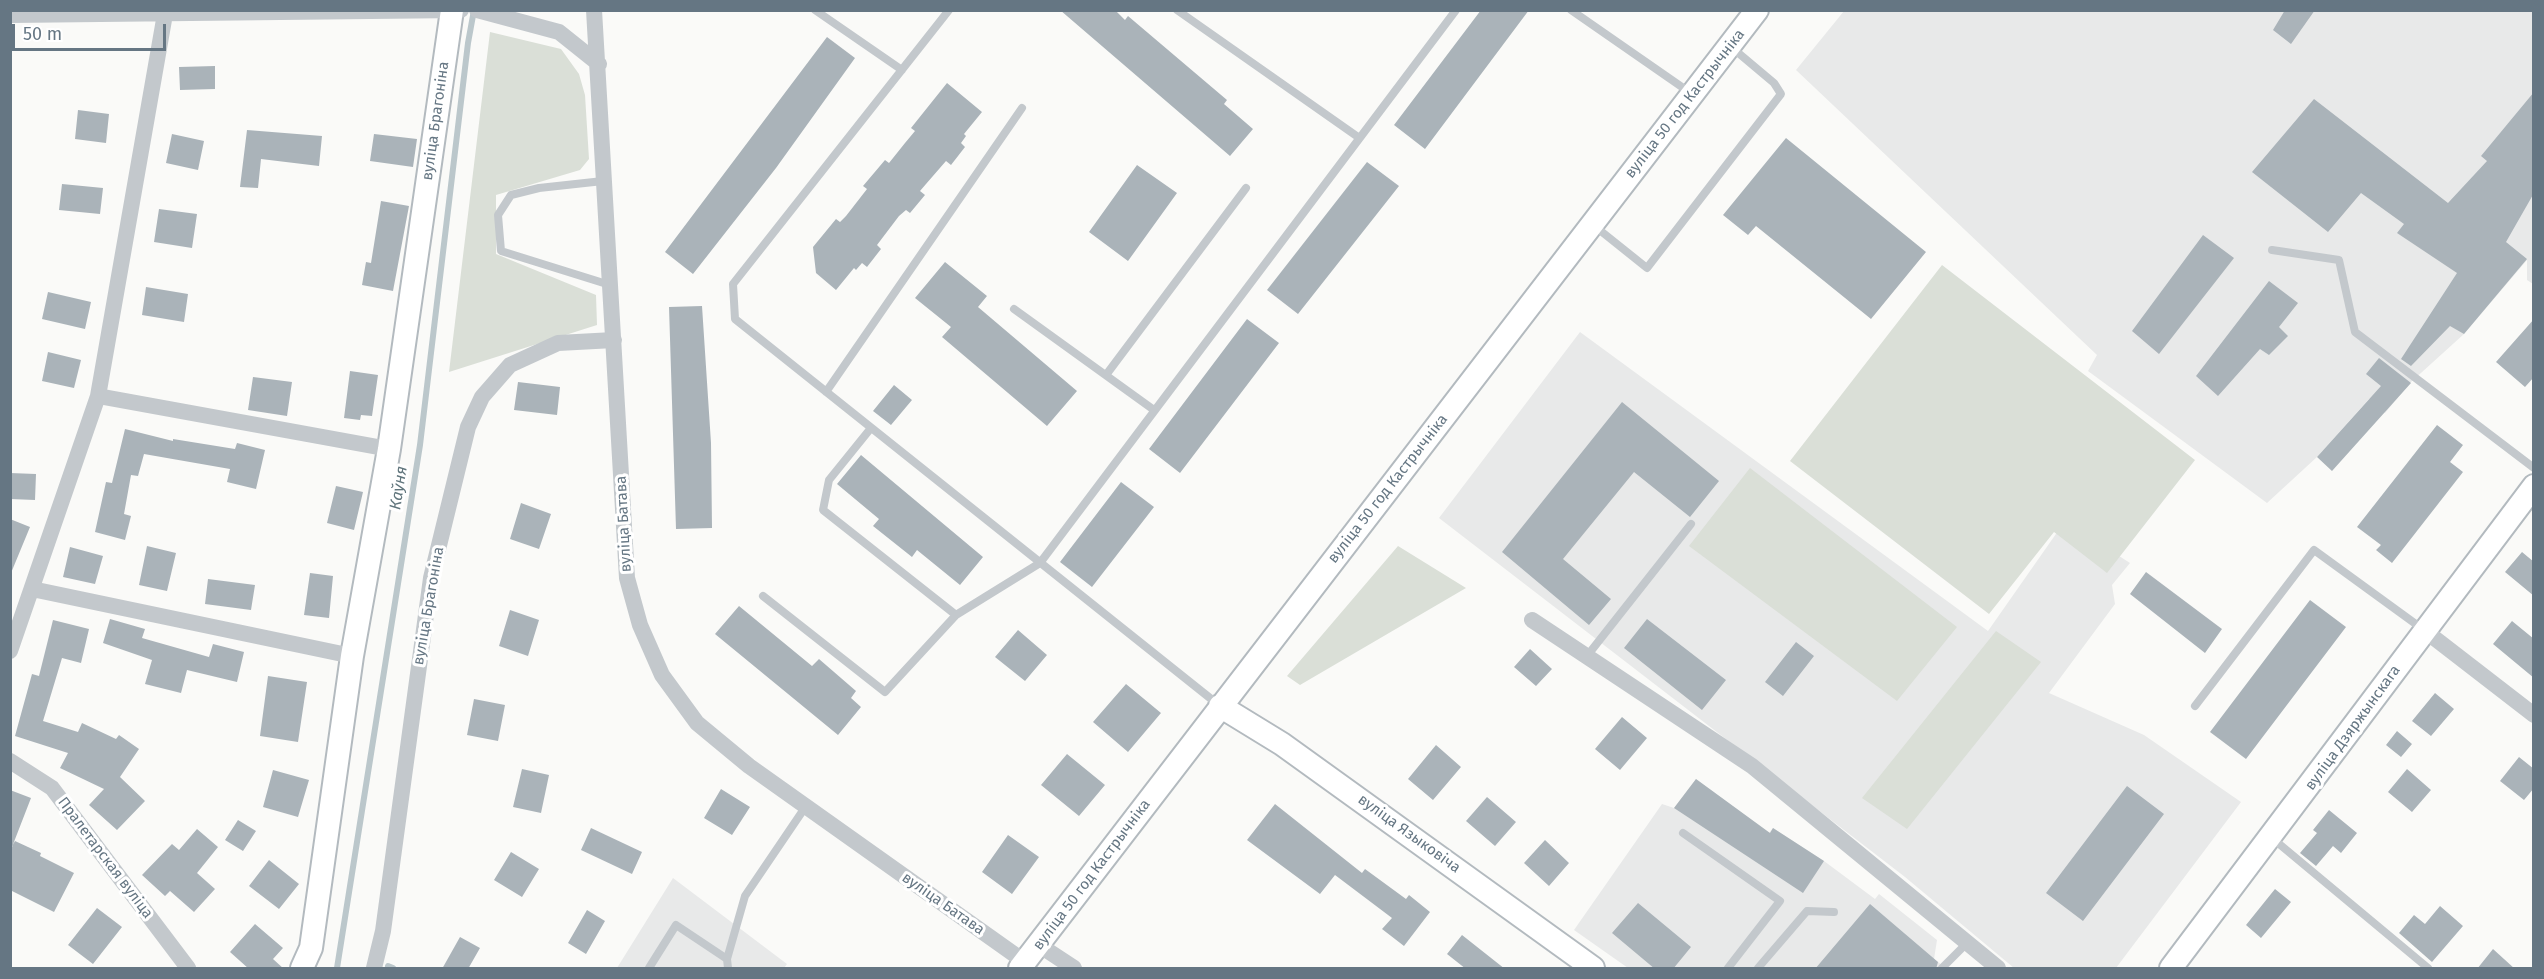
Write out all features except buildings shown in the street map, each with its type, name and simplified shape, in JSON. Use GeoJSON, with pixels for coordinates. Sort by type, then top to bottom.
{"type":"FeatureCollection","features":[{"type":"Feature","properties":{"kind":"street"},"geometry":{"type":"LineString","coordinates":[[477,10],[559,32],[599,64]]}},
{"type":"Feature","properties":{"kind":"street","name":"вуліца Батава"},"geometry":{"type":"LineString","coordinates":[[594,10],[599,64],[603,181],[627,578],[640,626],[662,675],[697,723],[749,766],[1028,958],[1074,969]]}},
{"type":"Feature","properties":{"kind":"street","name":"вуліца 50 год Кастрычніка"},"geometry":{"type":"LineString","coordinates":[[1028,958],[1757,10]]}},
{"type":"Feature","properties":{"kind":"street"},"geometry":{"type":"LineString","coordinates":[[10,15],[165,14],[223,11],[455,11]]}},
{"type":"Feature","properties":{"kind":"street","name":"вуліца Брагоніна"},"geometry":{"type":"LineString","coordinates":[[302,969],[311,948],[352,656],[389,449],[455,11]]}},
{"type":"Feature","properties":{"kind":"street"},"geometry":{"type":"LineString","coordinates":[[10,651],[98,396],[165,14]]}},
{"type":"Feature","properties":{"kind":"street","name":"вуліца Брагоніна"},"geometry":{"type":"LineString","coordinates":[[374,969],[383,931],[431,578],[468,427],[482,397],[510,365],[558,343],[614,340]]}},
{"type":"Feature","properties":{"kind":"street"},"geometry":{"type":"LineString","coordinates":[[98,396],[389,449]]}},
{"type":"Feature","properties":{"kind":"street","name":"вуліца Дзяржынскага"},"geometry":{"type":"LineString","coordinates":[[2171,969],[2272,838],[2424,630],[2534,486]]}},
{"type":"Feature","properties":{"kind":"street"},"geometry":{"type":"LineString","coordinates":[[32,590],[352,656]]}},
{"type":"Feature","properties":{"kind":"street"},"geometry":{"type":"LineString","coordinates":[[1532,620],[1752,766],[1998,969]]}},
{"type":"Feature","properties":{"kind":"street"},"geometry":{"type":"LineString","coordinates":[[2424,630],[2534,715]]}},
{"type":"Feature","properties":{"kind":"street","name":"вуліца Языковіча"},"geometry":{"type":"LineString","coordinates":[[1220,706],[1282,744],[1593,969]]}},
{"type":"Feature","properties":{"kind":"street","name":"Пралетарская вуліца"},"geometry":{"type":"LineString","coordinates":[[10,761],[52,788],[188,969]]}},
{"type":"Feature","properties":{"kind":"lane"},"geometry":{"type":"LineString","coordinates":[[814,10],[902,70]]}},
{"type":"Feature","properties":{"kind":"lane"},"geometry":{"type":"LineString","coordinates":[[949,10],[733,284],[735,319],[1220,706]]}},
{"type":"Feature","properties":{"kind":"lane"},"geometry":{"type":"LineString","coordinates":[[1177,10],[1358,137]]}},
{"type":"Feature","properties":{"kind":"lane"},"geometry":{"type":"LineString","coordinates":[[763,596],[885,692],[956,615],[1040,563],[1358,137],[1456,10]]}},
{"type":"Feature","properties":{"kind":"lane"},"geometry":{"type":"LineString","coordinates":[[1570,10],[1692,94]]}},
{"type":"Feature","properties":{"kind":"lane"},"geometry":{"type":"LineString","coordinates":[[1592,224],[1647,268],[1780,94],[1774,83],[1730,46]]}},
{"type":"Feature","properties":{"kind":"lane"},"geometry":{"type":"LineString","coordinates":[[826,392],[1022,108]]}},
{"type":"Feature","properties":{"kind":"lane"},"geometry":{"type":"LineString","coordinates":[[603,181],[539,188],[511,195],[498,215],[501,251],[610,285]]}},
{"type":"Feature","properties":{"kind":"lane"},"geometry":{"type":"LineString","coordinates":[[1106,375],[1246,188]]}},
{"type":"Feature","properties":{"kind":"lane"},"geometry":{"type":"LineString","coordinates":[[2272,250],[2339,260],[2355,332],[2534,468]]}},
{"type":"Feature","properties":{"kind":"lane"},"geometry":{"type":"LineString","coordinates":[[1014,309],[1154,410]]}},
{"type":"Feature","properties":{"kind":"lane"},"geometry":{"type":"LineString","coordinates":[[871,428],[829,480],[823,510],[956,615]]}},
{"type":"Feature","properties":{"kind":"lane"},"geometry":{"type":"LineString","coordinates":[[1587,656],[1691,524]]}},
{"type":"Feature","properties":{"kind":"lane"},"geometry":{"type":"LineString","coordinates":[[2195,706],[2314,550],[2424,630]]}},
{"type":"Feature","properties":{"kind":"lane"},"geometry":{"type":"LineString","coordinates":[[649,969],[676,925],[728,964],[745,896],[806,806]]}},
{"type":"Feature","properties":{"kind":"lane"},"geometry":{"type":"LineString","coordinates":[[1683,833],[1780,901],[1728,969]]}},
{"type":"Feature","properties":{"kind":"lane"},"geometry":{"type":"LineString","coordinates":[[2272,838],[2428,969]]}},
{"type":"Feature","properties":{"kind":"lane"},"geometry":{"type":"LineString","coordinates":[[1758,969],[1807,911],[1834,912]]}},
{"type":"Feature","properties":{"kind":"lane"},"geometry":{"type":"LineString","coordinates":[[1942,969],[1967,943]]}},
{"type":"Feature","properties":{"kind":"shaded area"},"geometry":{"type":"Polygon","coordinates":[[[1844,11],[2533,11],[2533,284],[2527,280],[2527,260],[2464,334],[2411,382],[2385,413],[2369,399],[2317,457],[2267,503],[2088,371],[2097,355],[1796,70],[1844,11]]]}},
{"type":"Feature","properties":{"kind":"shaded area"},"geometry":{"type":"Polygon","coordinates":[[[490,32],[561,49],[579,74],[585,95],[589,159],[580,170],[496,195],[496,254],[596,295],[597,325],[449,372],[490,32]]]}},
{"type":"Feature","properties":{"kind":"shaded area"},"geometry":{"type":"Polygon","coordinates":[[[1942,265],[2195,460],[2107,573],[2054,532],[1989,614],[1790,461],[1942,265]]]}},
{"type":"Feature","properties":{"kind":"shaded area"},"geometry":{"type":"Polygon","coordinates":[[[1580,332],[1988,631],[2065,521],[2130,563],[2112,585],[2115,604],[2049,693],[2144,735],[2241,802],[2116,968],[2014,968],[1905,877],[1439,518],[1580,332]]]}},
{"type":"Feature","properties":{"kind":"shaded area"},"geometry":{"type":"Polygon","coordinates":[[[1750,468],[1957,627],[1897,701],[1689,546],[1750,468]]]}},
{"type":"Feature","properties":{"kind":"shaded area"},"geometry":{"type":"Polygon","coordinates":[[[1398,546],[1466,588],[1300,685],[1287,676],[1398,546]]]}},
{"type":"Feature","properties":{"kind":"shaded area"},"geometry":{"type":"Polygon","coordinates":[[[1996,631],[2041,662],[1907,829],[1862,798],[1996,631]]]}},
{"type":"Feature","properties":{"kind":"shaded area"},"geometry":{"type":"Polygon","coordinates":[[[1696,779],[1769,833],[1773,828],[1824,861],[1875,899],[1879,894],[1937,940],[1934,959],[1946,968],[1628,968],[1574,930],[1662,804],[1674,808],[1696,779]]]}},
{"type":"Feature","properties":{"kind":"shaded area"},"geometry":{"type":"Polygon","coordinates":[[[673,878],[787,964],[784,968],[617,968],[673,878]]]}},
{"type":"Feature","properties":{"kind":"waterway","name":"Каўня"},"geometry":{"type":"LineString","coordinates":[[337,968],[420,445],[468,43],[474,10]]}},
{"type":"Feature","properties":{"kind":"waterway"},"geometry":{"type":"LineString","coordinates":[[388,966],[393,968]]}}]}
